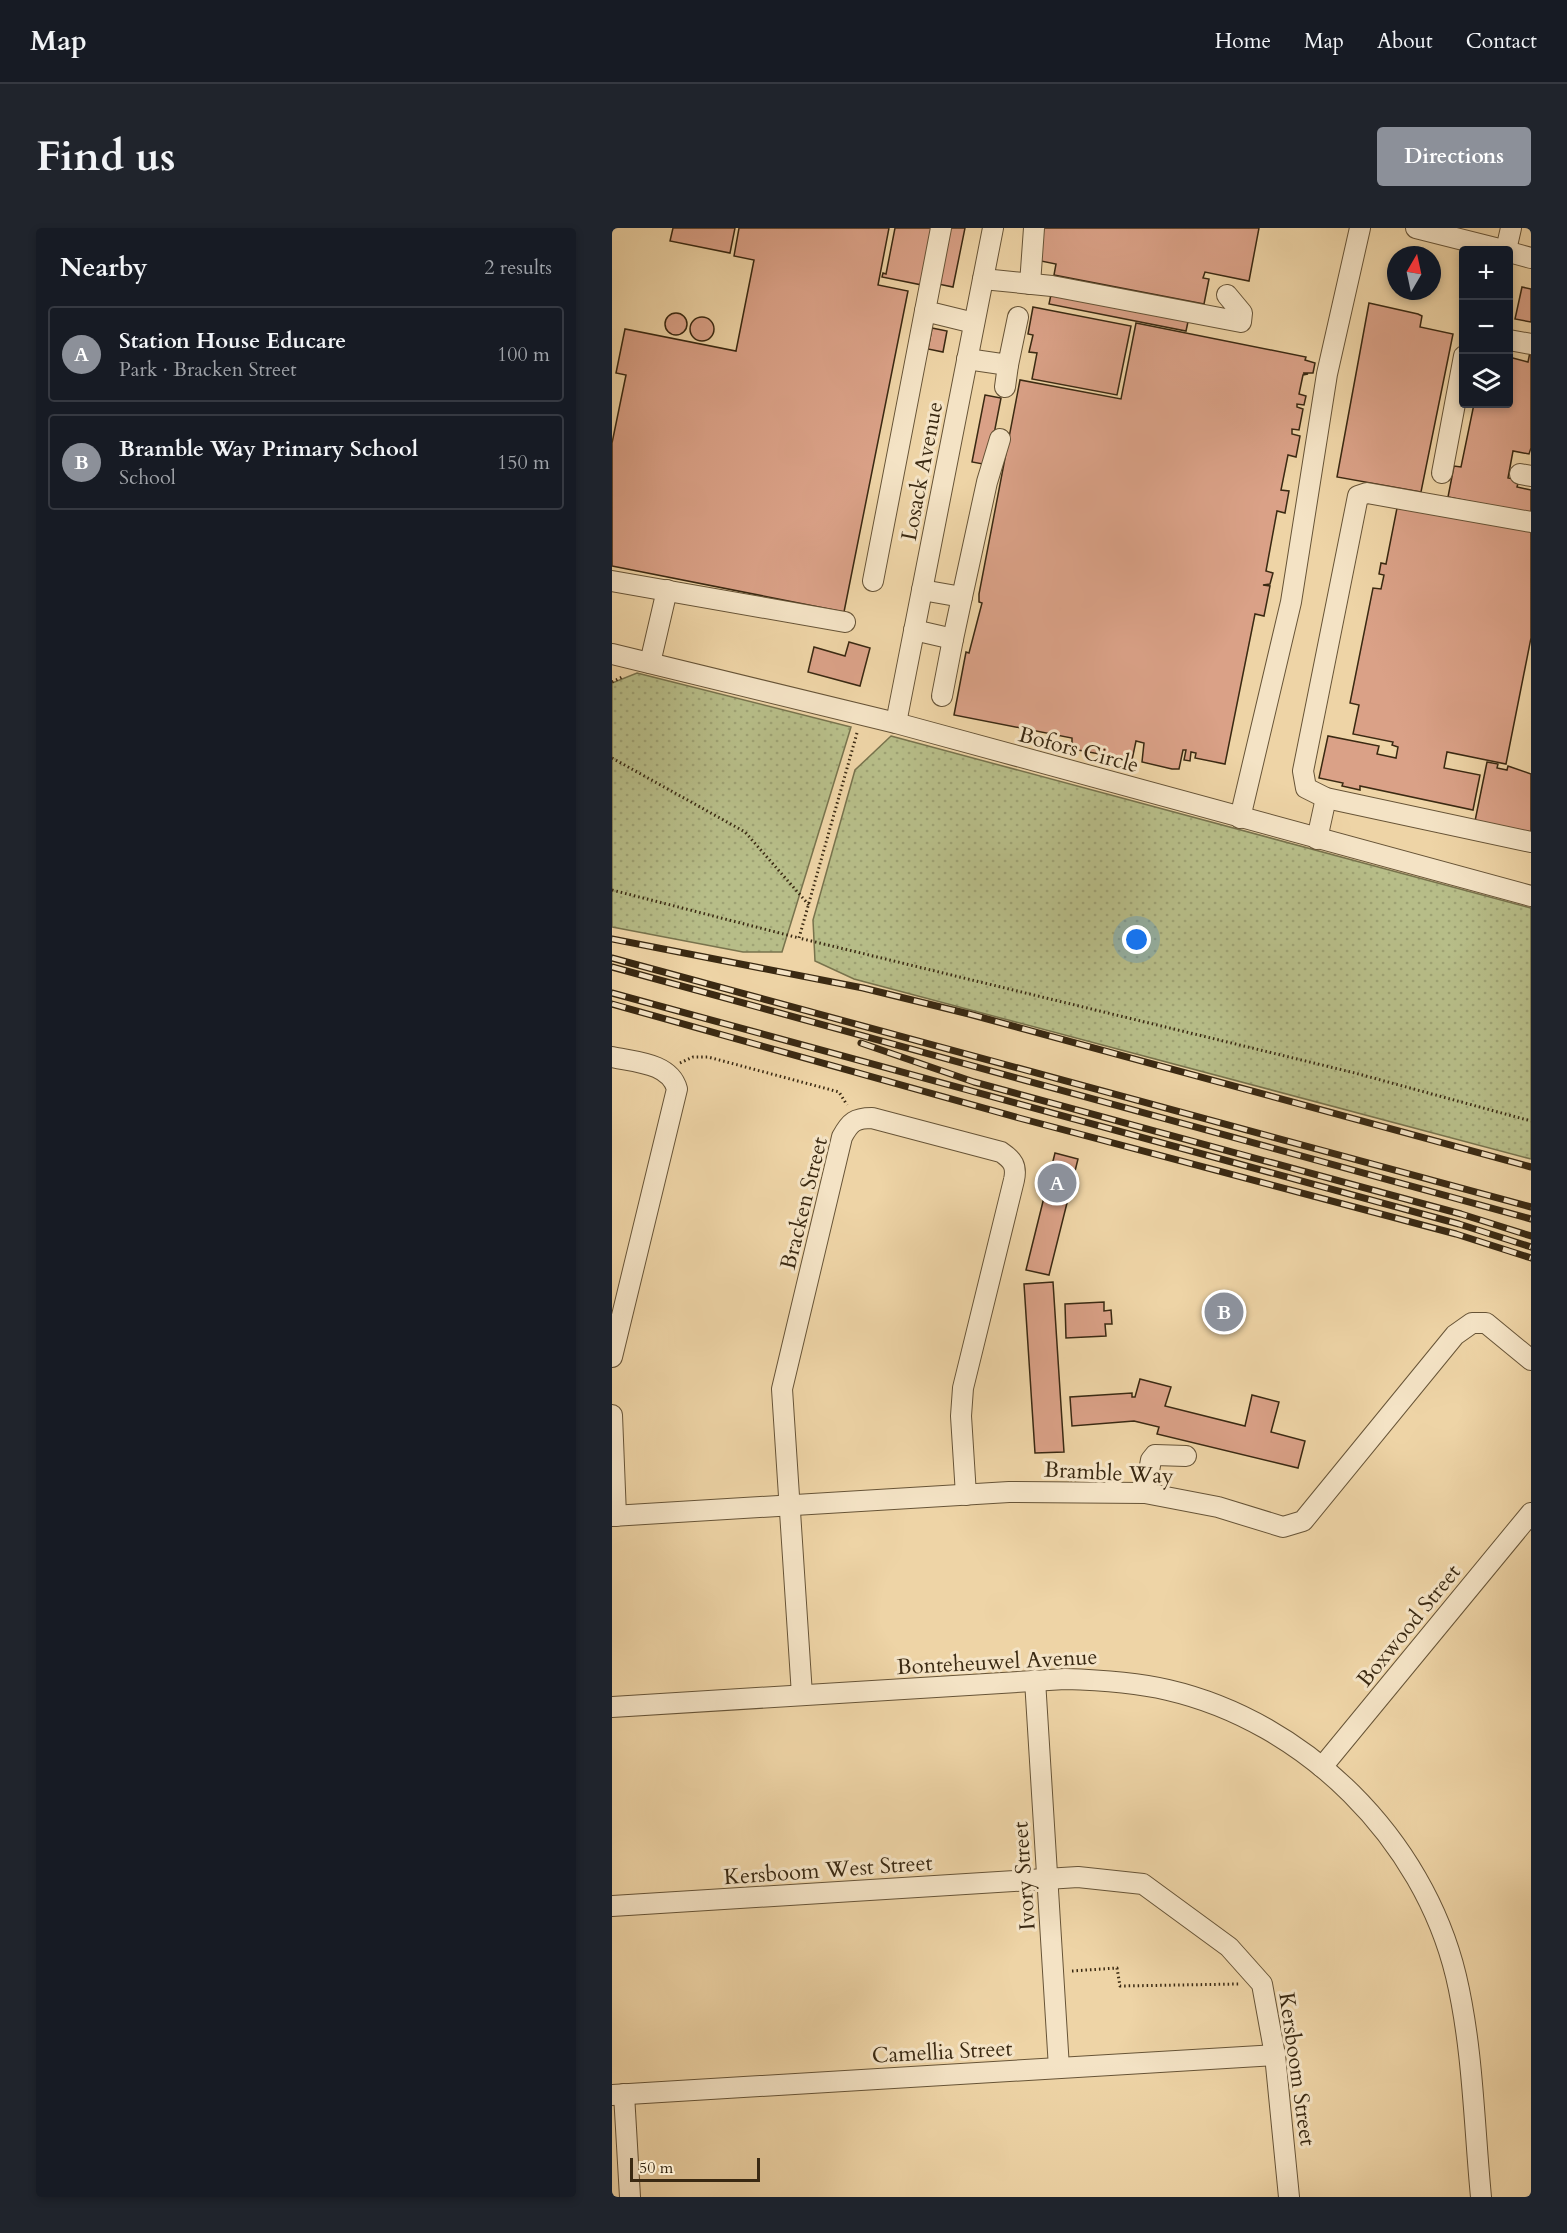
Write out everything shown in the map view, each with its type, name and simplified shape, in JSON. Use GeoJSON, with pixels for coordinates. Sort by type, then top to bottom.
{"type":"FeatureCollection","features":[{"type":"Feature","properties":{"kind":"street"},"geometry":{"type":"LineString","coordinates":[[873,581],[941,228]]}},
{"type":"Feature","properties":{"kind":"street","name":"Losack Avenue"},"geometry":{"type":"LineString","coordinates":[[896,723],[993,228]]}},
{"type":"Feature","properties":{"kind":"street"},"geometry":{"type":"LineString","coordinates":[[1030,284],[1034,228]]}},
{"type":"Feature","properties":{"kind":"street"},"geometry":{"type":"LineString","coordinates":[[1240,818],[1291,602],[1327,374],[1360,228]]}},
{"type":"Feature","properties":{"kind":"street"},"geometry":{"type":"LineString","coordinates":[[1416,228],[1486,246]]}},
{"type":"Feature","properties":{"kind":"street"},"geometry":{"type":"LineString","coordinates":[[1507,246],[1511,228]]}},
{"type":"Feature","properties":{"kind":"street"},"geometry":{"type":"LineString","coordinates":[[1513,253],[1531,258]]}},
{"type":"Feature","properties":{"kind":"street"},"geometry":{"type":"LineString","coordinates":[[983,279],[1030,284],[1241,322],[1242,313],[1227,295]]}},
{"type":"Feature","properties":{"kind":"street"},"geometry":{"type":"LineString","coordinates":[[925,311],[974,323]]}},
{"type":"Feature","properties":{"kind":"street"},"geometry":{"type":"LineString","coordinates":[[1005,387],[1018,317]]}},
{"type":"Feature","properties":{"kind":"street"},"geometry":{"type":"LineString","coordinates":[[1513,341],[1531,344]]}},
{"type":"Feature","properties":{"kind":"street"},"geometry":{"type":"LineString","coordinates":[[967,359],[1008,365]]}},
{"type":"Feature","properties":{"kind":"street"},"geometry":{"type":"LineString","coordinates":[[1442,473],[1459,383]]}},
{"type":"Feature","properties":{"kind":"street"},"geometry":{"type":"LineString","coordinates":[[942,696],[987,482],[1000,439]]}},
{"type":"Feature","properties":{"kind":"street"},"geometry":{"type":"LineString","coordinates":[[1531,522],[1367,493],[1358,496],[1303,771],[1306,788],[1326,798],[1531,842]]}},
{"type":"Feature","properties":{"kind":"street"},"geometry":{"type":"LineString","coordinates":[[612,581],[845,622]]}},
{"type":"Feature","properties":{"kind":"street"},"geometry":{"type":"LineString","coordinates":[[922,590],[962,597]]}},
{"type":"Feature","properties":{"kind":"street"},"geometry":{"type":"LineString","coordinates":[[650,663],[667,591]]}},
{"type":"Feature","properties":{"kind":"street"},"geometry":{"type":"LineString","coordinates":[[914,630],[953,639]]}},
{"type":"Feature","properties":{"kind":"street","name":"Bofors Circle"},"geometry":{"type":"LineString","coordinates":[[612,654],[896,723],[1531,896]]}},
{"type":"Feature","properties":{"kind":"street"},"geometry":{"type":"LineString","coordinates":[[1317,839],[1326,798]]}},
{"type":"Feature","properties":{"kind":"street"},"geometry":{"type":"LineString","coordinates":[[612,1057],[664,1069],[671,1075],[677,1089],[612,1357]]}},
{"type":"Feature","properties":{"kind":"street","name":"Bracken Street"},"geometry":{"type":"LineString","coordinates":[[802,1695],[782,1405],[784,1371],[821,1233],[842,1137],[849,1125],[857,1118],[872,1118],[1001,1152],[1010,1158],[1014,1165],[1014,1180],[963,1388],[961,1416],[966,1495]]}},
{"type":"Feature","properties":{"kind":"street","name":"Bramble Way"},"geometry":{"type":"LineString","coordinates":[[614,1516],[1009,1492],[1146,1493],[1218,1507],[1282,1527],[1302,1521],[1455,1335],[1472,1323],[1486,1323],[1531,1360]]}},
{"type":"Feature","properties":{"kind":"street"},"geometry":{"type":"LineString","coordinates":[[612,1415],[614,1516]]}},
{"type":"Feature","properties":{"kind":"street"},"geometry":{"type":"LineString","coordinates":[[1146,1493],[1151,1460],[1155,1455],[1186,1456]]}},
{"type":"Feature","properties":{"kind":"street","name":"Boxwood Street"},"geometry":{"type":"LineString","coordinates":[[1322,1767],[1531,1513]]}},
{"type":"Feature","properties":{"kind":"street","name":"Bonteheuwel Avenue"},"geometry":{"type":"LineString","coordinates":[[612,1707],[1035,1680],[1108,1680],[1181,1694],[1245,1718],[1273,1733],[1322,1767],[1354,1796],[1394,1844],[1419,1884],[1440,1926],[1456,1976],[1466,2041],[1481,2197]]}},
{"type":"Feature","properties":{"kind":"street","name":"Ivory Street"},"geometry":{"type":"LineString","coordinates":[[1035,1680],[1059,2068]]}},
{"type":"Feature","properties":{"kind":"street","name":"Kersboom Street"},"geometry":{"type":"LineString","coordinates":[[1048,1879],[1078,1877],[1143,1884],[1229,1947],[1262,1984],[1275,2055],[1289,2197]]}},
{"type":"Feature","properties":{"kind":"street","name":"Kersboom West Street"},"geometry":{"type":"LineString","coordinates":[[612,1906],[1048,1879]]}},
{"type":"Feature","properties":{"kind":"street","name":"Camellia Street"},"geometry":{"type":"LineString","coordinates":[[618,2095],[1275,2055]]}},
{"type":"Feature","properties":{"kind":"street"},"geometry":{"type":"LineString","coordinates":[[618,2095],[630,2197]]}},
{"type":"Feature","properties":{"kind":"path"},"geometry":{"type":"LineString","coordinates":[[800,938],[862,715]]}},
{"type":"Feature","properties":{"kind":"path"},"geometry":{"type":"LineString","coordinates":[[612,758],[744,831],[809,905]]}},
{"type":"Feature","properties":{"kind":"path"},"geometry":{"type":"LineString","coordinates":[[612,890],[800,938],[1355,1072],[1531,1121]]}},
{"type":"Feature","properties":{"kind":"path"},"geometry":{"type":"LineString","coordinates":[[677,1065],[693,1057],[708,1057],[839,1092],[849,1108]]}},
{"type":"Feature","properties":{"kind":"path"},"geometry":{"type":"LineString","coordinates":[[1054,1972],[1117,1968],[1120,1986],[1262,1984]]}},
{"type":"Feature","properties":{"kind":"green space"},"geometry":{"type":"Polygon","coordinates":[[[637,673],[851,727],[782,952],[743,952],[612,927],[612,683],[637,673]]]}},
{"type":"Feature","properties":{"kind":"green space"},"geometry":{"type":"Polygon","coordinates":[[[891,736],[1531,908],[1531,1159],[854,979],[815,961],[813,920],[855,770],[891,736]]]}},
{"type":"Feature","properties":{"kind":"building"},"geometry":{"type":"Polygon","coordinates":[[[673,228],[735,228],[730,253],[670,241],[673,228]]]}},
{"type":"Feature","properties":{"kind":"building"},"geometry":{"type":"Polygon","coordinates":[[[739,228],[889,228],[878,285],[908,291],[844,612],[612,566],[612,443],[626,375],[616,373],[625,329],[736,351],[754,260],[734,256],[739,228]]]}},
{"type":"Feature","properties":{"kind":"building"},"geometry":{"type":"Polygon","coordinates":[[[895,228],[933,228],[922,285],[882,277],[883,273],[886,274],[895,228]]]}},
{"type":"Feature","properties":{"kind":"building"},"geometry":{"type":"Polygon","coordinates":[[[949,228],[965,228],[953,287],[938,284],[949,228]]]}},
{"type":"Feature","properties":{"kind":"building"},"geometry":{"type":"Polygon","coordinates":[[[1042,228],[1259,228],[1249,281],[1205,272],[1203,278],[1209,279],[1204,304],[1054,275],[1056,264],[1036,260],[1042,228]]]}},
{"type":"Feature","properties":{"kind":"building"},"geometry":{"type":"Polygon","coordinates":[[[1522,287],[1531,289],[1531,322],[1515,319],[1522,287]]]}},
{"type":"Feature","properties":{"kind":"building"},"geometry":{"type":"Polygon","coordinates":[[[1052,290],[1189,317],[1186,331],[1049,304],[1052,290]]]}},
{"type":"Feature","properties":{"kind":"building"},"geometry":{"type":"Polygon","coordinates":[[[1369,303],[1418,314],[1422,316],[1420,327],[1453,334],[1421,492],[1337,477],[1369,303]]]}},
{"type":"Feature","properties":{"kind":"building"},"geometry":{"type":"Polygon","coordinates":[[[1033,307],[1131,326],[1117,395],[1032,379],[1037,353],[1029,352],[1033,335],[1028,334],[1033,307]]]}},
{"type":"Feature","properties":{"kind":"building"},"geometry":{"type":"Polygon","coordinates":[[[672,313],[680,313],[687,320],[687,328],[680,335],[672,335],[665,328],[665,320],[672,313]]]}},
{"type":"Feature","properties":{"kind":"building"},"geometry":{"type":"Polygon","coordinates":[[[702,317],[707,318],[713,324],[713,334],[707,340],[702,341],[697,340],[691,334],[690,329],[691,324],[697,318],[702,317]]]}},
{"type":"Feature","properties":{"kind":"building"},"geometry":{"type":"Polygon","coordinates":[[[1136,323],[1306,357],[1305,360],[1315,363],[1313,373],[1303,373],[1308,374],[1303,375],[1299,394],[1306,396],[1304,405],[1297,404],[1297,407],[1303,409],[1299,430],[1292,429],[1292,434],[1300,436],[1296,457],[1288,455],[1281,490],[1289,491],[1285,513],[1277,511],[1266,571],[1273,573],[1270,584],[1263,585],[1270,586],[1264,616],[1255,614],[1225,764],[1195,758],[1196,753],[1191,752],[1190,761],[1184,760],[1186,750],[1183,750],[1179,769],[1172,769],[1142,762],[1144,743],[1136,741],[1132,760],[1078,750],[1072,747],[1072,738],[954,715],[966,652],[969,653],[982,603],[979,602],[979,594],[1020,380],[1121,399],[1136,323]]]}},
{"type":"Feature","properties":{"kind":"building"},"geometry":{"type":"Polygon","coordinates":[[[932,328],[947,331],[943,352],[928,349],[932,328]]]}},
{"type":"Feature","properties":{"kind":"building"},"geometry":{"type":"Polygon","coordinates":[[[1531,347],[1531,448],[1529,454],[1513,451],[1508,478],[1519,480],[1517,487],[1531,490],[1531,514],[1448,497],[1454,466],[1461,467],[1473,408],[1513,408],[1513,358],[1528,362],[1531,347]]]}},
{"type":"Feature","properties":{"kind":"building"},"geometry":{"type":"Polygon","coordinates":[[[985,395],[1001,398],[988,465],[972,462],[985,395]]]}},
{"type":"Feature","properties":{"kind":"building"},"geometry":{"type":"Polygon","coordinates":[[[1398,503],[1531,527],[1531,638],[1506,764],[1447,752],[1444,768],[1480,775],[1473,810],[1360,786],[1360,790],[1342,786],[1343,783],[1319,778],[1328,736],[1379,746],[1377,754],[1396,758],[1398,747],[1392,745],[1393,742],[1353,734],[1359,705],[1350,703],[1373,588],[1381,589],[1384,575],[1379,574],[1381,563],[1386,564],[1398,503]]]}},
{"type":"Feature","properties":{"kind":"building"},"geometry":{"type":"Polygon","coordinates":[[[849,642],[870,648],[860,686],[808,672],[814,647],[845,656],[849,642]]]}},
{"type":"Feature","properties":{"kind":"building"},"geometry":{"type":"Polygon","coordinates":[[[1487,762],[1498,764],[1497,768],[1507,770],[1508,766],[1531,774],[1531,832],[1475,821],[1487,762]]]}},
{"type":"Feature","properties":{"kind":"building"},"geometry":{"type":"Polygon","coordinates":[[[1055,1153],[1078,1159],[1049,1275],[1026,1270],[1055,1153]]]}},
{"type":"Feature","properties":{"kind":"building"},"geometry":{"type":"Polygon","coordinates":[[[1053,1282],[1064,1452],[1035,1453],[1024,1284],[1053,1282]]]}},
{"type":"Feature","properties":{"kind":"building"},"geometry":{"type":"Polygon","coordinates":[[[1104,1302],[1104,1311],[1111,1310],[1112,1324],[1105,1324],[1106,1336],[1066,1338],[1065,1304],[1104,1302]]]}},
{"type":"Feature","properties":{"kind":"building"},"geometry":{"type":"Polygon","coordinates":[[[1140,1379],[1171,1387],[1165,1406],[1245,1426],[1252,1395],[1279,1402],[1271,1432],[1305,1441],[1298,1468],[1157,1434],[1159,1427],[1134,1421],[1072,1426],[1070,1397],[1132,1393],[1132,1397],[1135,1397],[1140,1379]]]}},
{"type":"Feature","properties":{"kind":"railway"},"geometry":{"type":"LineString","coordinates":[[612,939],[863,988],[969,1014],[1531,1167]]}},
{"type":"Feature","properties":{"kind":"railway"},"geometry":{"type":"LineString","coordinates":[[612,958],[1531,1207]]}},
{"type":"Feature","properties":{"kind":"railway"},"geometry":{"type":"LineString","coordinates":[[612,967],[1531,1219]]}},
{"type":"Feature","properties":{"kind":"railway"},"geometry":{"type":"LineString","coordinates":[[612,993],[1459,1224],[1531,1247]]}},
{"type":"Feature","properties":{"kind":"railway"},"geometry":{"type":"LineString","coordinates":[[612,1004],[1019,1118],[1456,1234],[1531,1258]]}},
{"type":"Feature","properties":{"kind":"railway"},"geometry":{"type":"LineString","coordinates":[[861,1043],[974,1082],[1461,1214],[1531,1236]]}},
{"type":"Feature","properties":{"kind":"place","name":"Station House Educare"},"geometry":{"type":"Point","coordinates":[1057,1183]}},
{"type":"Feature","properties":{"kind":"place","name":"Bramble Way Primary School"},"geometry":{"type":"Point","coordinates":[1224,1312]}}]}
